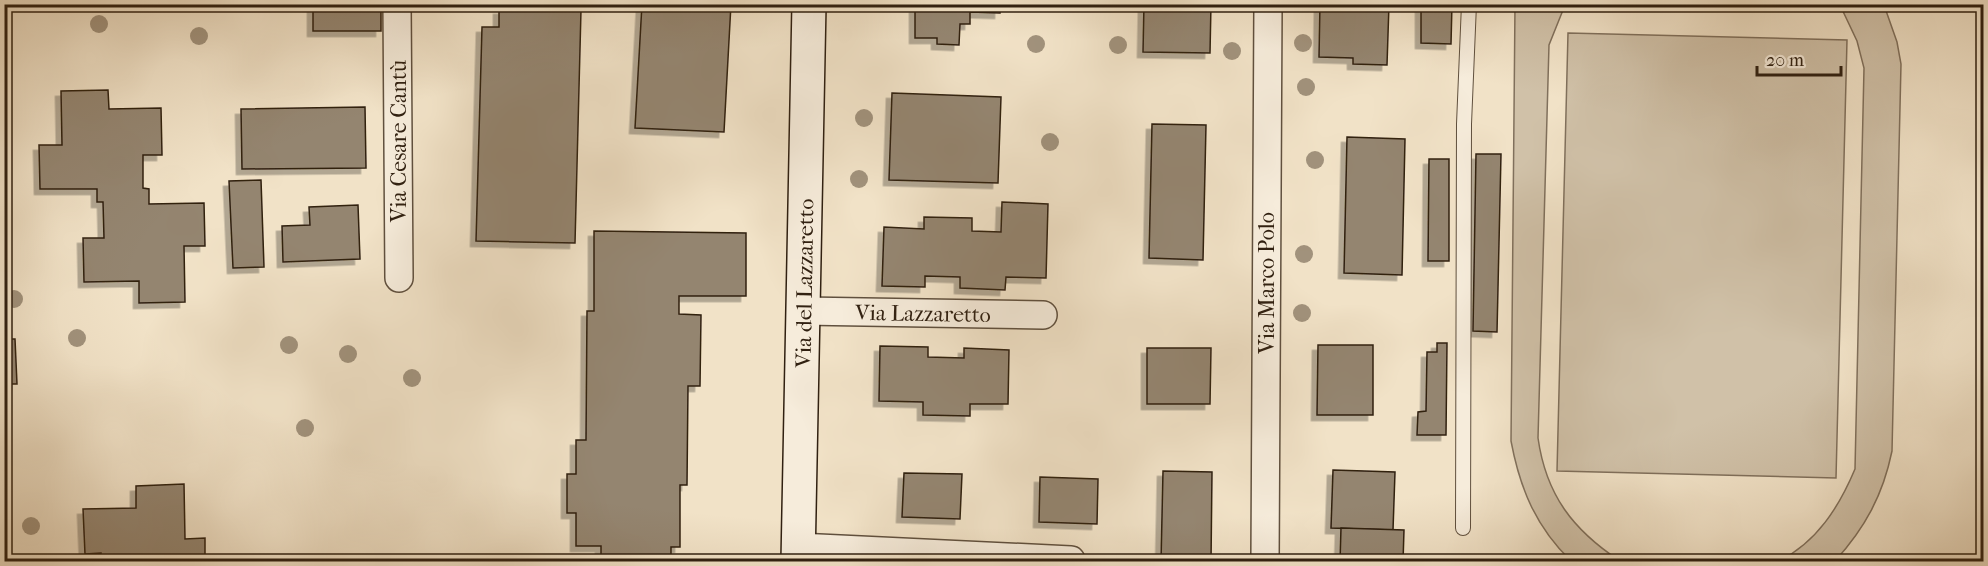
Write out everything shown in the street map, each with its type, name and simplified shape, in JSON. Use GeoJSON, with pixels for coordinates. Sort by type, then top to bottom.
{"type":"FeatureCollection","features":[{"type":"Feature","properties":{"kind":"street","name":"Via Cesare Cantù"},"geometry":{"type":"LineString","coordinates":[[397,4],[399,278]]}},
{"type":"Feature","properties":{"kind":"street","name":"Via del Lazzaretto"},"geometry":{"type":"LineString","coordinates":[[798,554],[809,4]]}},
{"type":"Feature","properties":{"kind":"street","name":"Via Marco Polo"},"geometry":{"type":"LineString","coordinates":[[1265,561],[1268,4]]}},
{"type":"Feature","properties":{"kind":"street","name":"Via Lazzaretto"},"geometry":{"type":"LineString","coordinates":[[803,311],[1043,315]]}},
{"type":"Feature","properties":{"kind":"street"},"geometry":{"type":"LineString","coordinates":[[798,554],[1071,560]]}},
{"type":"Feature","properties":{"kind":"lane"},"geometry":{"type":"LineString","coordinates":[[1463,528],[1464,124],[1469,4]]}},
{"type":"Feature","properties":{"kind":"shaded area"},"geometry":{"type":"Polygon","coordinates":[[[1515,5],[1565,5],[1549,45],[1538,438],[1548,477],[1564,509],[1588,537],[1620,561],[1571,561],[1559,548],[1548,535],[1531,506],[1519,475],[1511,441],[1515,5]]]}},
{"type":"Feature","properties":{"kind":"shaded area"},"geometry":{"type":"Polygon","coordinates":[[[1840,5],[1884,5],[1897,42],[1901,64],[1892,451],[1884,482],[1871,510],[1846,549],[1835,561],[1779,561],[1816,534],[1842,497],[1855,469],[1864,68],[1857,41],[1840,5]]]}},
{"type":"Feature","properties":{"kind":"shaded area"},"geometry":{"type":"Polygon","coordinates":[[[1568,33],[1847,40],[1836,478],[1557,471],[1568,33]]]}},
{"type":"Feature","properties":{"kind":"building"},"geometry":{"type":"Polygon","coordinates":[[[313,4],[381,4],[381,31],[313,31],[313,4]]]}},
{"type":"Feature","properties":{"kind":"building"},"geometry":{"type":"Polygon","coordinates":[[[642,4],[731,4],[724,132],[635,128],[642,4]]]}},
{"type":"Feature","properties":{"kind":"building"},"geometry":{"type":"Polygon","coordinates":[[[915,4],[1000,4],[1000,13],[970,12],[970,24],[960,24],[959,45],[937,44],[937,38],[915,38],[915,4]]]}},
{"type":"Feature","properties":{"kind":"building"},"geometry":{"type":"Polygon","coordinates":[[[1144,4],[1211,4],[1210,53],[1143,52],[1144,4]]]}},
{"type":"Feature","properties":{"kind":"building"},"geometry":{"type":"Polygon","coordinates":[[[1320,4],[1389,4],[1387,65],[1353,64],[1353,58],[1319,57],[1320,4]]]}},
{"type":"Feature","properties":{"kind":"building"},"geometry":{"type":"Polygon","coordinates":[[[1421,4],[1452,4],[1451,44],[1421,43],[1421,4]]]}},
{"type":"Feature","properties":{"kind":"building"},"geometry":{"type":"Polygon","coordinates":[[[499,9],[581,10],[575,243],[476,241],[482,27],[499,27],[499,9]]]}},
{"type":"Feature","properties":{"kind":"building"},"geometry":{"type":"Polygon","coordinates":[[[108,90],[109,109],[161,108],[162,155],[143,155],[143,188],[149,189],[149,204],[204,203],[205,246],[184,246],[185,302],[139,303],[139,281],[84,282],[83,238],[104,238],[103,202],[97,202],[97,189],[40,189],[39,145],[62,145],[61,91],[108,90]]]}},
{"type":"Feature","properties":{"kind":"building"},"geometry":{"type":"Polygon","coordinates":[[[892,93],[1001,97],[998,183],[889,180],[892,93]]]}},
{"type":"Feature","properties":{"kind":"building"},"geometry":{"type":"Polygon","coordinates":[[[365,107],[366,168],[242,169],[241,109],[365,107]]]}},
{"type":"Feature","properties":{"kind":"building"},"geometry":{"type":"Polygon","coordinates":[[[1152,124],[1206,125],[1203,260],[1149,258],[1152,124]]]}},
{"type":"Feature","properties":{"kind":"building"},"geometry":{"type":"Polygon","coordinates":[[[1347,137],[1405,139],[1402,275],[1344,273],[1347,137]]]}},
{"type":"Feature","properties":{"kind":"building"},"geometry":{"type":"Polygon","coordinates":[[[1476,154],[1501,154],[1497,332],[1473,331],[1476,154]]]}},
{"type":"Feature","properties":{"kind":"building"},"geometry":{"type":"Polygon","coordinates":[[[1429,159],[1449,159],[1449,261],[1428,261],[1429,159]]]}},
{"type":"Feature","properties":{"kind":"building"},"geometry":{"type":"Polygon","coordinates":[[[261,180],[264,267],[233,268],[229,181],[261,180]]]}},
{"type":"Feature","properties":{"kind":"building"},"geometry":{"type":"Polygon","coordinates":[[[1002,202],[1048,204],[1046,278],[1006,277],[1005,290],[960,288],[960,277],[925,276],[925,287],[882,286],[884,227],[924,229],[924,217],[972,218],[972,231],[1001,232],[1002,202]]]}},
{"type":"Feature","properties":{"kind":"building"},"geometry":{"type":"Polygon","coordinates":[[[358,205],[360,259],[283,262],[282,226],[310,225],[309,207],[358,205]]]}},
{"type":"Feature","properties":{"kind":"building"},"geometry":{"type":"Polygon","coordinates":[[[594,231],[746,233],[746,296],[679,296],[679,314],[701,315],[700,386],[688,386],[687,485],[680,485],[680,547],[671,547],[671,562],[601,562],[601,546],[576,546],[576,513],[567,513],[567,474],[576,474],[576,440],[586,440],[587,311],[594,311],[594,231]]]}},
{"type":"Feature","properties":{"kind":"building"},"geometry":{"type":"Polygon","coordinates":[[[4,339],[15,339],[17,384],[4,384],[4,339]]]}},
{"type":"Feature","properties":{"kind":"building"},"geometry":{"type":"Polygon","coordinates":[[[1437,343],[1447,343],[1446,435],[1417,435],[1418,412],[1426,411],[1427,352],[1437,352],[1437,343]]]}},
{"type":"Feature","properties":{"kind":"building"},"geometry":{"type":"Polygon","coordinates":[[[1318,345],[1373,345],[1373,415],[1317,415],[1318,345]]]}},
{"type":"Feature","properties":{"kind":"building"},"geometry":{"type":"Polygon","coordinates":[[[880,346],[928,347],[928,357],[964,358],[964,348],[1009,350],[1008,404],[970,404],[970,416],[923,415],[923,402],[879,401],[880,346]]]}},
{"type":"Feature","properties":{"kind":"building"},"geometry":{"type":"Polygon","coordinates":[[[1147,348],[1211,348],[1210,404],[1147,404],[1147,348]]]}},
{"type":"Feature","properties":{"kind":"building"},"geometry":{"type":"Polygon","coordinates":[[[1333,470],[1395,472],[1393,530],[1331,528],[1333,470]]]}},
{"type":"Feature","properties":{"kind":"building"},"geometry":{"type":"Polygon","coordinates":[[[1163,471],[1212,472],[1211,562],[1161,562],[1163,471]]]}},
{"type":"Feature","properties":{"kind":"building"},"geometry":{"type":"Polygon","coordinates":[[[904,473],[962,474],[960,519],[902,517],[904,473]]]}},
{"type":"Feature","properties":{"kind":"building"},"geometry":{"type":"Polygon","coordinates":[[[1040,477],[1098,479],[1097,524],[1039,522],[1040,477]]]}},
{"type":"Feature","properties":{"kind":"building"},"geometry":{"type":"Polygon","coordinates":[[[184,484],[185,539],[205,538],[205,562],[101,562],[101,553],[85,554],[83,509],[136,508],[136,486],[184,484]]]}},
{"type":"Feature","properties":{"kind":"building"},"geometry":{"type":"Polygon","coordinates":[[[1341,528],[1404,530],[1403,562],[1340,562],[1341,528]]]}}]}
